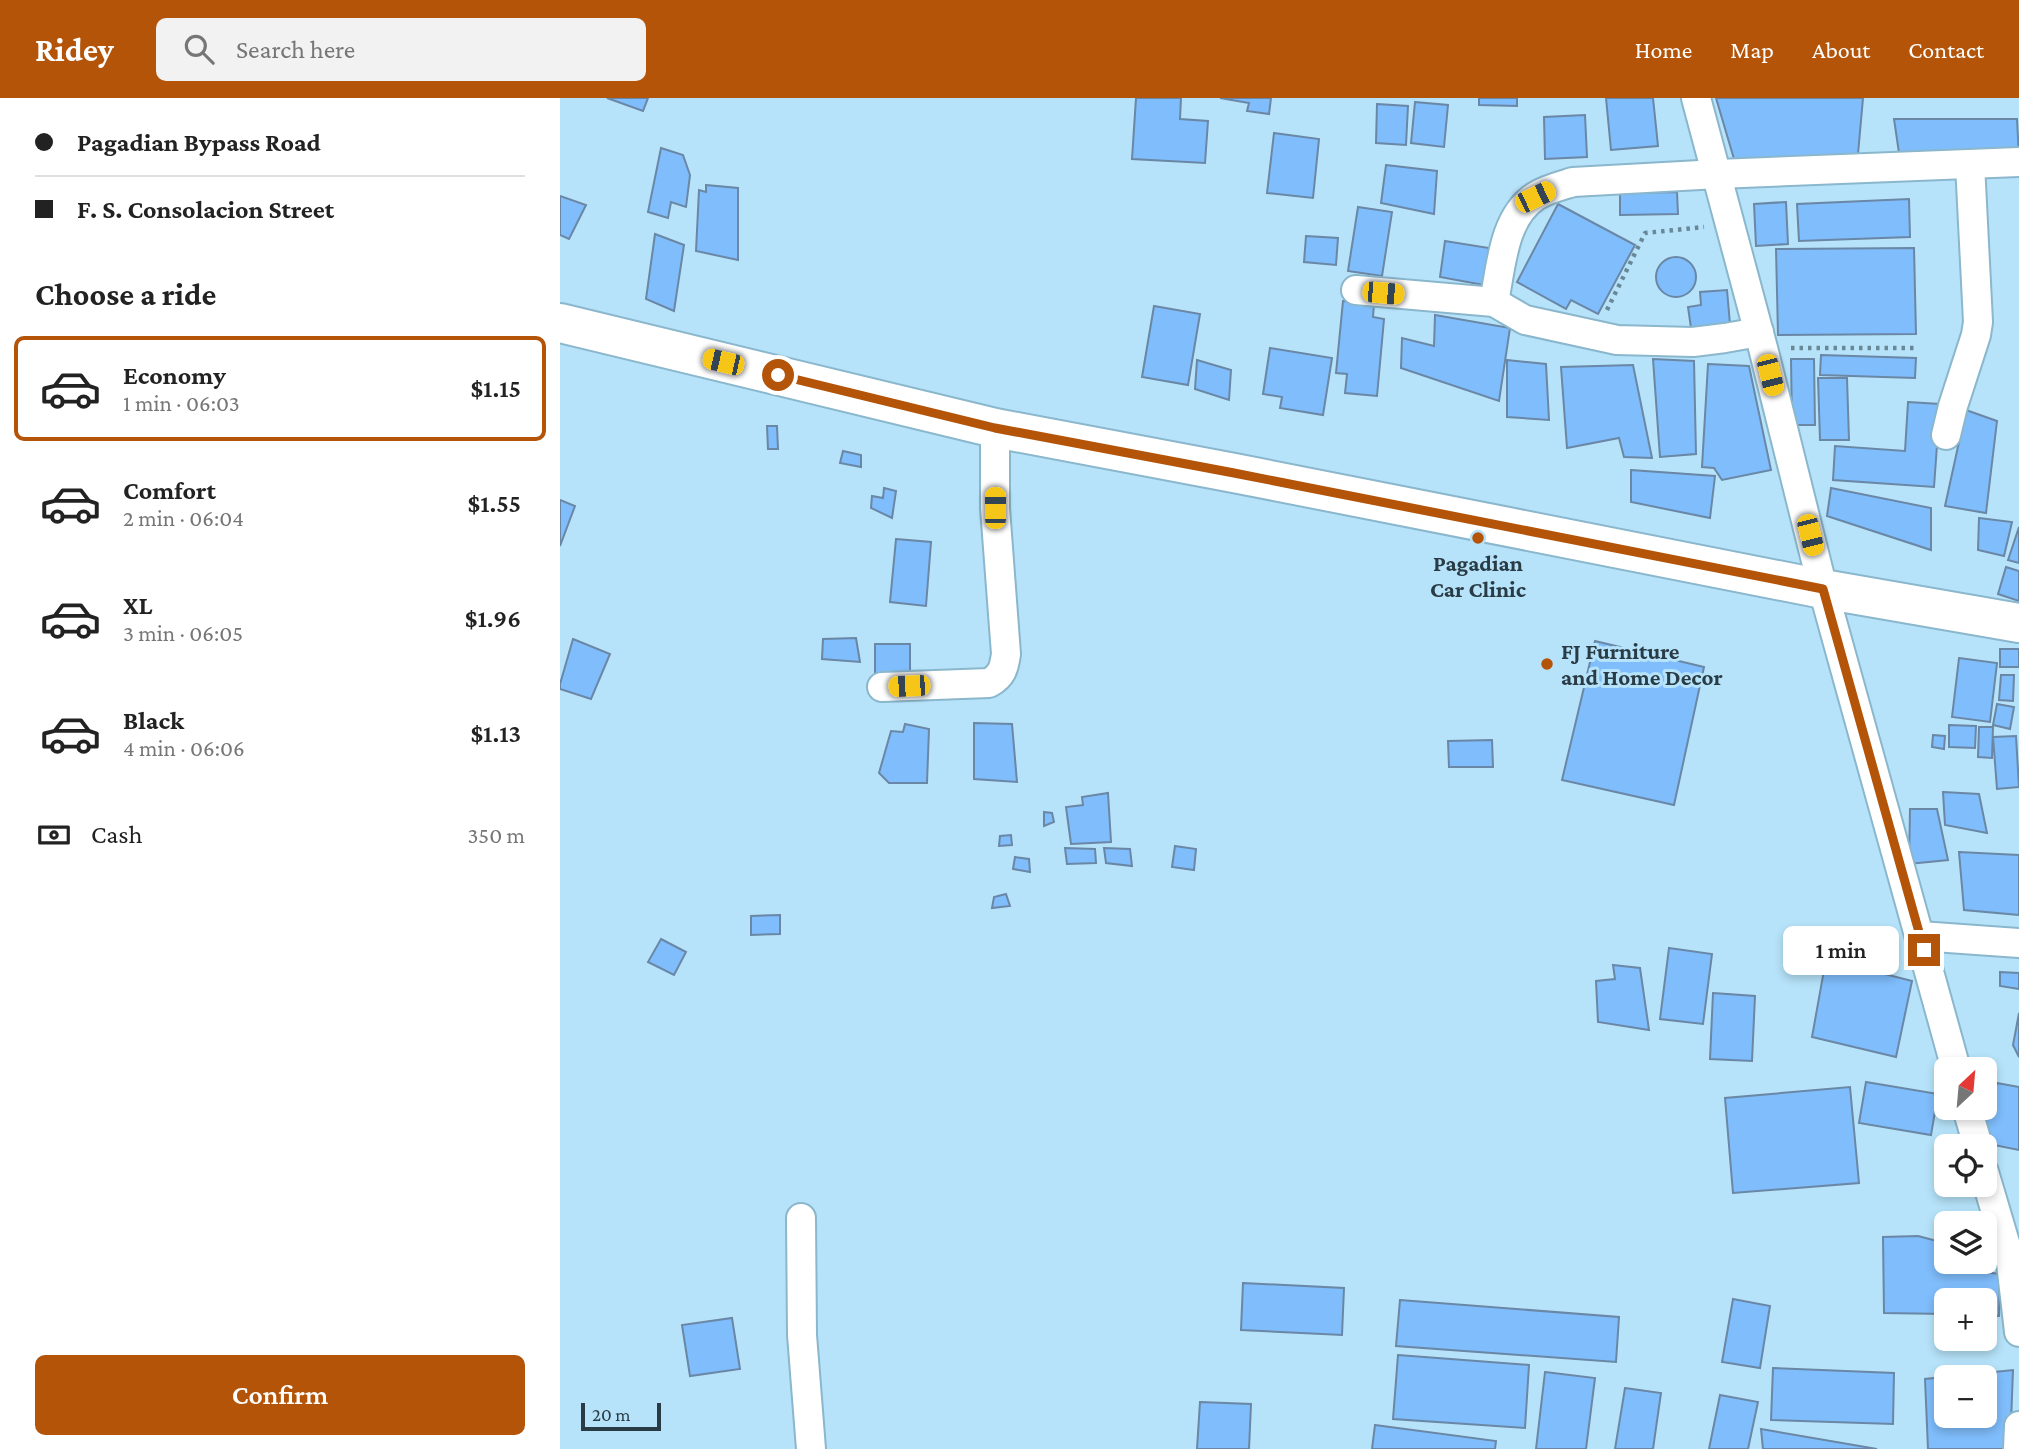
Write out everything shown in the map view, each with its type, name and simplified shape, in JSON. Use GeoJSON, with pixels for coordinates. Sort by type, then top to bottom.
{"type":"FeatureCollection","features":[{"type":"Feature","properties":{"kind":"highway"},"geometry":{"type":"LineString","coordinates":[[560,323],[995,428],[1248,475],[1823,589],[2019,623]]}},
{"type":"Feature","properties":{"kind":"street"},"geometry":{"type":"LineString","coordinates":[[1696,98],[1731,224],[1823,589],[1953,1057]]}},
{"type":"Feature","properties":{"kind":"street"},"geometry":{"type":"LineString","coordinates":[[1494,303],[1506,243],[1522,209],[1535,197],[1554,187],[1573,182],[1718,174],[2019,162]]}},
{"type":"Feature","properties":{"kind":"street"},"geometry":{"type":"LineString","coordinates":[[1946,435],[1978,323],[1970,164]]}},
{"type":"Feature","properties":{"kind":"street"},"geometry":{"type":"LineString","coordinates":[[1356,290],[1494,303],[1525,320],[1617,340],[1761,340]]}},
{"type":"Feature","properties":{"kind":"street"},"geometry":{"type":"LineString","coordinates":[[882,687],[989,683],[998,679],[1002,673],[1006,654],[995,508],[995,428]]}},
{"type":"Feature","properties":{"kind":"street"},"geometry":{"type":"LineString","coordinates":[[1920,936],[2019,943]]}},
{"type":"Feature","properties":{"kind":"street"},"geometry":{"type":"LineString","coordinates":[[1995,1197],[2012,1238],[2011,1263],[2019,1332]]}},
{"type":"Feature","properties":{"kind":"street"},"geometry":{"type":"LineString","coordinates":[[801,1219],[802,1335],[811,1449]]}},
{"type":"Feature","properties":{"kind":"street"},"geometry":{"type":"LineString","coordinates":[[2018,1449],[2019,1426]]}},
{"type":"Feature","properties":{"kind":"path"},"geometry":{"type":"LineString","coordinates":[[1594,335],[1645,233],[1731,224]]}},
{"type":"Feature","properties":{"kind":"path"},"geometry":{"type":"LineString","coordinates":[[1761,340],[1916,348]]}},
{"type":"Feature","properties":{"kind":"building"},"geometry":{"type":"Polygon","coordinates":[[[607,98],[648,98],[643,111],[607,98]]]}},
{"type":"Feature","properties":{"kind":"building"},"geometry":{"type":"Polygon","coordinates":[[[1136,98],[1181,98],[1180,119],[1208,121],[1205,163],[1132,159],[1136,98]]]}},
{"type":"Feature","properties":{"kind":"building"},"geometry":{"type":"Polygon","coordinates":[[[1220,98],[1271,98],[1269,114],[1247,111],[1249,103],[1220,98]]]}},
{"type":"Feature","properties":{"kind":"building"},"geometry":{"type":"Polygon","coordinates":[[[1479,98],[1517,98],[1517,106],[1479,105],[1479,98]]]}},
{"type":"Feature","properties":{"kind":"building"},"geometry":{"type":"Polygon","coordinates":[[[1606,98],[1653,98],[1658,146],[1611,150],[1606,98]]]}},
{"type":"Feature","properties":{"kind":"building"},"geometry":{"type":"Polygon","coordinates":[[[1716,98],[1863,98],[1858,154],[1734,159],[1716,98]]]}},
{"type":"Feature","properties":{"kind":"building"},"geometry":{"type":"Polygon","coordinates":[[[1415,102],[1448,105],[1444,147],[1411,143],[1415,102]]]}},
{"type":"Feature","properties":{"kind":"building"},"geometry":{"type":"Polygon","coordinates":[[[1377,104],[1408,106],[1406,145],[1376,143],[1377,104]]]}},
{"type":"Feature","properties":{"kind":"building"},"geometry":{"type":"Polygon","coordinates":[[[1585,115],[1587,157],[1545,159],[1544,117],[1585,115]]]}},
{"type":"Feature","properties":{"kind":"building"},"geometry":{"type":"Polygon","coordinates":[[[1894,119],[2017,119],[2019,157],[1900,160],[1894,119]]]}},
{"type":"Feature","properties":{"kind":"building"},"geometry":{"type":"Polygon","coordinates":[[[1274,133],[1319,139],[1313,198],[1267,193],[1274,133]]]}},
{"type":"Feature","properties":{"kind":"building"},"geometry":{"type":"Polygon","coordinates":[[[661,148],[683,155],[690,175],[686,207],[671,202],[668,218],[648,212],[661,148]]]}},
{"type":"Feature","properties":{"kind":"building"},"geometry":{"type":"Polygon","coordinates":[[[1386,165],[1437,171],[1434,214],[1381,203],[1386,165]]]}},
{"type":"Feature","properties":{"kind":"building"},"geometry":{"type":"Polygon","coordinates":[[[706,185],[738,188],[738,260],[696,251],[699,190],[706,192],[706,185]]]}},
{"type":"Feature","properties":{"kind":"building"},"geometry":{"type":"Polygon","coordinates":[[[1677,192],[1678,214],[1620,215],[1620,193],[1677,192]]]}},
{"type":"Feature","properties":{"kind":"building"},"geometry":{"type":"Polygon","coordinates":[[[560,196],[586,205],[569,239],[560,235],[560,196]]]}},
{"type":"Feature","properties":{"kind":"building"},"geometry":{"type":"Polygon","coordinates":[[[1909,199],[1910,237],[1799,241],[1797,204],[1909,199]]]}},
{"type":"Feature","properties":{"kind":"building"},"geometry":{"type":"Polygon","coordinates":[[[1786,202],[1788,244],[1756,246],[1754,204],[1786,202]]]}},
{"type":"Feature","properties":{"kind":"building"},"geometry":{"type":"Polygon","coordinates":[[[1558,204],[1635,245],[1598,314],[1571,300],[1566,309],[1517,282],[1558,204]]]}},
{"type":"Feature","properties":{"kind":"building"},"geometry":{"type":"Polygon","coordinates":[[[1358,207],[1392,212],[1382,276],[1348,271],[1358,207]]]}},
{"type":"Feature","properties":{"kind":"building"},"geometry":{"type":"Polygon","coordinates":[[[655,234],[684,245],[674,311],[646,299],[655,234]]]}},
{"type":"Feature","properties":{"kind":"building"},"geometry":{"type":"Polygon","coordinates":[[[1306,236],[1338,238],[1336,265],[1304,262],[1306,236]]]}},
{"type":"Feature","properties":{"kind":"building"},"geometry":{"type":"Polygon","coordinates":[[[1445,241],[1489,248],[1484,285],[1440,277],[1445,241]]]}},
{"type":"Feature","properties":{"kind":"building"},"geometry":{"type":"Polygon","coordinates":[[[1914,248],[1916,334],[1778,335],[1776,249],[1914,248]]]}},
{"type":"Feature","properties":{"kind":"building"},"geometry":{"type":"Polygon","coordinates":[[[1676,257],[1684,258],[1690,263],[1695,269],[1695,285],[1690,291],[1684,296],[1676,297],[1668,296],[1662,291],[1657,285],[1656,277],[1657,269],[1662,263],[1668,258],[1676,257]]]}},
{"type":"Feature","properties":{"kind":"building"},"geometry":{"type":"Polygon","coordinates":[[[1727,290],[1730,324],[1691,328],[1688,307],[1701,305],[1700,292],[1727,290]]]}},
{"type":"Feature","properties":{"kind":"building"},"geometry":{"type":"Polygon","coordinates":[[[1343,301],[1374,304],[1373,317],[1384,319],[1377,396],[1345,393],[1347,374],[1336,373],[1343,301]]]}},
{"type":"Feature","properties":{"kind":"building"},"geometry":{"type":"Polygon","coordinates":[[[1154,306],[1200,314],[1188,385],[1142,377],[1154,306]]]}},
{"type":"Feature","properties":{"kind":"building"},"geometry":{"type":"Polygon","coordinates":[[[1435,315],[1510,328],[1499,401],[1401,368],[1402,338],[1434,346],[1435,315]]]}},
{"type":"Feature","properties":{"kind":"building"},"geometry":{"type":"Polygon","coordinates":[[[1270,348],[1332,358],[1323,415],[1280,408],[1282,397],[1263,394],[1270,348]]]}},
{"type":"Feature","properties":{"kind":"building"},"geometry":{"type":"Polygon","coordinates":[[[1821,355],[1916,358],[1915,378],[1820,375],[1821,355]]]}},
{"type":"Feature","properties":{"kind":"building"},"geometry":{"type":"Polygon","coordinates":[[[1653,359],[1694,361],[1696,454],[1660,457],[1653,359]]]}},
{"type":"Feature","properties":{"kind":"building"},"geometry":{"type":"Polygon","coordinates":[[[1791,359],[1814,359],[1815,425],[1792,425],[1791,359]]]}},
{"type":"Feature","properties":{"kind":"building"},"geometry":{"type":"Polygon","coordinates":[[[1197,360],[1231,370],[1229,400],[1195,389],[1197,360]]]}},
{"type":"Feature","properties":{"kind":"building"},"geometry":{"type":"Polygon","coordinates":[[[1507,360],[1546,364],[1549,420],[1507,417],[1507,360]]]}},
{"type":"Feature","properties":{"kind":"building"},"geometry":{"type":"Polygon","coordinates":[[[1708,364],[1749,366],[1771,470],[1722,480],[1714,468],[1702,467],[1708,364]]]}},
{"type":"Feature","properties":{"kind":"building"},"geometry":{"type":"Polygon","coordinates":[[[1633,365],[1652,458],[1624,457],[1619,438],[1567,448],[1561,367],[1633,365]]]}},
{"type":"Feature","properties":{"kind":"building"},"geometry":{"type":"Polygon","coordinates":[[[1818,378],[1847,378],[1849,440],[1820,440],[1818,378]]]}},
{"type":"Feature","properties":{"kind":"building"},"geometry":{"type":"Polygon","coordinates":[[[1908,402],[1940,404],[1934,487],[1833,480],[1835,446],[1905,451],[1908,402]]]}},
{"type":"Feature","properties":{"kind":"building"},"geometry":{"type":"Polygon","coordinates":[[[1966,410],[1997,421],[1986,513],[1945,506],[1966,410]]]}},
{"type":"Feature","properties":{"kind":"building"},"geometry":{"type":"Polygon","coordinates":[[[767,426],[777,426],[778,449],[768,449],[767,426]]]}},
{"type":"Feature","properties":{"kind":"building"},"geometry":{"type":"Polygon","coordinates":[[[843,451],[861,455],[861,467],[840,463],[843,451]]]}},
{"type":"Feature","properties":{"kind":"building"},"geometry":{"type":"Polygon","coordinates":[[[1631,470],[1715,476],[1710,518],[1631,502],[1631,470]]]}},
{"type":"Feature","properties":{"kind":"building"},"geometry":{"type":"Polygon","coordinates":[[[884,488],[896,491],[892,518],[871,508],[872,496],[883,498],[884,488]]]}},
{"type":"Feature","properties":{"kind":"building"},"geometry":{"type":"Polygon","coordinates":[[[1831,488],[1931,508],[1931,550],[1827,516],[1831,488]]]}},
{"type":"Feature","properties":{"kind":"building"},"geometry":{"type":"Polygon","coordinates":[[[560,500],[575,506],[560,546],[560,500]]]}},
{"type":"Feature","properties":{"kind":"building"},"geometry":{"type":"Polygon","coordinates":[[[1979,518],[2012,522],[2004,556],[1978,550],[1979,518]]]}},
{"type":"Feature","properties":{"kind":"building"},"geometry":{"type":"Polygon","coordinates":[[[2019,527],[2019,563],[2008,560],[2019,527]]]}},
{"type":"Feature","properties":{"kind":"building"},"geometry":{"type":"Polygon","coordinates":[[[896,539],[931,542],[926,606],[890,602],[896,539]]]}},
{"type":"Feature","properties":{"kind":"building"},"geometry":{"type":"Polygon","coordinates":[[[2006,567],[2019,571],[2019,601],[1998,594],[2006,567]]]}},
{"type":"Feature","properties":{"kind":"building"},"geometry":{"type":"Polygon","coordinates":[[[856,638],[860,662],[822,659],[823,639],[856,638]]]}},
{"type":"Feature","properties":{"kind":"building"},"geometry":{"type":"Polygon","coordinates":[[[573,639],[610,654],[591,699],[560,689],[573,639]]]}},
{"type":"Feature","properties":{"kind":"building"},"geometry":{"type":"Polygon","coordinates":[[[1595,641],[1704,667],[1674,805],[1562,780],[1595,641]]]}},
{"type":"Feature","properties":{"kind":"building"},"geometry":{"type":"Polygon","coordinates":[[[875,644],[910,644],[910,678],[875,679],[875,644]]]}},
{"type":"Feature","properties":{"kind":"building"},"geometry":{"type":"Polygon","coordinates":[[[2000,649],[2019,649],[2019,667],[2000,667],[2000,649]]]}},
{"type":"Feature","properties":{"kind":"building"},"geometry":{"type":"Polygon","coordinates":[[[1959,658],[1997,663],[1990,722],[1952,717],[1959,658]]]}},
{"type":"Feature","properties":{"kind":"building"},"geometry":{"type":"Polygon","coordinates":[[[2001,675],[2014,675],[2013,701],[1999,700],[2001,675]]]}},
{"type":"Feature","properties":{"kind":"building"},"geometry":{"type":"Polygon","coordinates":[[[1997,704],[2014,707],[2010,729],[1993,725],[1997,704]]]}},
{"type":"Feature","properties":{"kind":"building"},"geometry":{"type":"Polygon","coordinates":[[[974,723],[1012,724],[1017,782],[974,779],[974,723]]]}},
{"type":"Feature","properties":{"kind":"building"},"geometry":{"type":"Polygon","coordinates":[[[905,724],[929,729],[927,783],[889,783],[879,773],[891,731],[903,732],[905,724]]]}},
{"type":"Feature","properties":{"kind":"building"},"geometry":{"type":"Polygon","coordinates":[[[1949,725],[1976,726],[1975,748],[1949,747],[1949,725]]]}},
{"type":"Feature","properties":{"kind":"building"},"geometry":{"type":"Polygon","coordinates":[[[1979,727],[1993,727],[1992,758],[1978,757],[1979,727]]]}},
{"type":"Feature","properties":{"kind":"building"},"geometry":{"type":"Polygon","coordinates":[[[1933,735],[1945,736],[1944,749],[1932,747],[1933,735]]]}},
{"type":"Feature","properties":{"kind":"building"},"geometry":{"type":"Polygon","coordinates":[[[2016,736],[2019,787],[1997,789],[1993,737],[2016,736]]]}},
{"type":"Feature","properties":{"kind":"building"},"geometry":{"type":"Polygon","coordinates":[[[1492,740],[1493,767],[1449,767],[1448,741],[1492,740]]]}},
{"type":"Feature","properties":{"kind":"building"},"geometry":{"type":"Polygon","coordinates":[[[1943,792],[1979,794],[1987,833],[1945,825],[1943,792]]]}},
{"type":"Feature","properties":{"kind":"building"},"geometry":{"type":"Polygon","coordinates":[[[1108,793],[1111,842],[1071,844],[1066,807],[1083,805],[1082,797],[1108,793]]]}},
{"type":"Feature","properties":{"kind":"building"},"geometry":{"type":"Polygon","coordinates":[[[1910,809],[1937,809],[1948,860],[1909,864],[1910,809]]]}},
{"type":"Feature","properties":{"kind":"building"},"geometry":{"type":"Polygon","coordinates":[[[1044,812],[1052,813],[1054,822],[1044,826],[1044,812]]]}},
{"type":"Feature","properties":{"kind":"building"},"geometry":{"type":"Polygon","coordinates":[[[1011,835],[1012,845],[999,846],[1000,836],[1011,835]]]}},
{"type":"Feature","properties":{"kind":"building"},"geometry":{"type":"Polygon","coordinates":[[[1175,846],[1196,849],[1194,870],[1172,867],[1175,846]]]}},
{"type":"Feature","properties":{"kind":"building"},"geometry":{"type":"Polygon","coordinates":[[[1065,848],[1095,849],[1096,863],[1067,864],[1065,848]]]}},
{"type":"Feature","properties":{"kind":"building"},"geometry":{"type":"Polygon","coordinates":[[[1104,848],[1130,849],[1132,866],[1106,863],[1104,848]]]}},
{"type":"Feature","properties":{"kind":"building"},"geometry":{"type":"Polygon","coordinates":[[[1959,852],[2019,855],[2019,915],[1964,910],[1959,852]]]}},
{"type":"Feature","properties":{"kind":"building"},"geometry":{"type":"Polygon","coordinates":[[[1015,857],[1029,859],[1030,872],[1013,869],[1015,857]]]}},
{"type":"Feature","properties":{"kind":"building"},"geometry":{"type":"Polygon","coordinates":[[[1006,894],[1010,906],[992,908],[994,897],[1006,894]]]}},
{"type":"Feature","properties":{"kind":"building"},"geometry":{"type":"Polygon","coordinates":[[[780,915],[780,934],[751,935],[751,916],[780,915]]]}},
{"type":"Feature","properties":{"kind":"building"},"geometry":{"type":"Polygon","coordinates":[[[661,939],[686,952],[674,975],[648,962],[661,939]]]}},
{"type":"Feature","properties":{"kind":"building"},"geometry":{"type":"Polygon","coordinates":[[[1669,948],[1712,954],[1703,1024],[1660,1019],[1669,948]]]}},
{"type":"Feature","properties":{"kind":"building"},"geometry":{"type":"Polygon","coordinates":[[[1826,959],[1912,981],[1896,1057],[1812,1037],[1826,959]]]}},
{"type":"Feature","properties":{"kind":"building"},"geometry":{"type":"Polygon","coordinates":[[[1613,965],[1640,968],[1649,1030],[1598,1022],[1596,981],[1615,979],[1613,965]]]}},
{"type":"Feature","properties":{"kind":"building"},"geometry":{"type":"Polygon","coordinates":[[[2000,972],[2019,973],[2019,989],[2000,986],[2000,972]]]}},
{"type":"Feature","properties":{"kind":"building"},"geometry":{"type":"Polygon","coordinates":[[[1713,993],[1755,996],[1752,1061],[1710,1059],[1713,993]]]}},
{"type":"Feature","properties":{"kind":"building"},"geometry":{"type":"Polygon","coordinates":[[[2019,1013],[2019,1057],[2013,1045],[2019,1013]]]}},
{"type":"Feature","properties":{"kind":"building"},"geometry":{"type":"Polygon","coordinates":[[[1866,1082],[1934,1093],[1931,1135],[1859,1123],[1866,1082]]]}},
{"type":"Feature","properties":{"kind":"building"},"geometry":{"type":"Polygon","coordinates":[[[1997,1083],[2019,1087],[2019,1150],[1997,1146],[1997,1134],[1981,1134],[1986,1120],[1997,1120],[1997,1083]]]}},
{"type":"Feature","properties":{"kind":"building"},"geometry":{"type":"Polygon","coordinates":[[[1850,1087],[1859,1183],[1733,1193],[1725,1098],[1850,1087]]]}},
{"type":"Feature","properties":{"kind":"building"},"geometry":{"type":"Polygon","coordinates":[[[1918,1236],[1934,1240],[1934,1274],[2000,1274],[1999,1316],[1997,1288],[1934,1288],[1934,1314],[1884,1313],[1883,1237],[1918,1236]]]}},
{"type":"Feature","properties":{"kind":"building"},"geometry":{"type":"Polygon","coordinates":[[[1243,1283],[1344,1288],[1342,1335],[1241,1330],[1243,1283]]]}},
{"type":"Feature","properties":{"kind":"building"},"geometry":{"type":"Polygon","coordinates":[[[1733,1299],[1770,1306],[1760,1368],[1722,1362],[1733,1299]]]}},
{"type":"Feature","properties":{"kind":"building"},"geometry":{"type":"Polygon","coordinates":[[[1400,1300],[1619,1317],[1616,1362],[1396,1346],[1400,1300]]]}},
{"type":"Feature","properties":{"kind":"building"},"geometry":{"type":"Polygon","coordinates":[[[732,1318],[740,1369],[690,1376],[682,1325],[732,1318]]]}},
{"type":"Feature","properties":{"kind":"building"},"geometry":{"type":"Polygon","coordinates":[[[1398,1355],[1529,1365],[1525,1428],[1393,1419],[1398,1355]]]}},
{"type":"Feature","properties":{"kind":"building"},"geometry":{"type":"Polygon","coordinates":[[[1773,1368],[1894,1373],[1893,1424],[1771,1420],[1773,1368]]]}},
{"type":"Feature","properties":{"kind":"building"},"geometry":{"type":"Polygon","coordinates":[[[2013,1370],[2010,1449],[1928,1449],[1925,1379],[1934,1378],[1934,1428],[1997,1428],[1997,1372],[2013,1370]]]}},
{"type":"Feature","properties":{"kind":"building"},"geometry":{"type":"Polygon","coordinates":[[[1545,1372],[1595,1378],[1586,1449],[1536,1449],[1545,1372]]]}},
{"type":"Feature","properties":{"kind":"building"},"geometry":{"type":"Polygon","coordinates":[[[1625,1388],[1661,1393],[1653,1449],[1615,1449],[1625,1388]]]}},
{"type":"Feature","properties":{"kind":"building"},"geometry":{"type":"Polygon","coordinates":[[[1720,1395],[1758,1402],[1748,1449],[1709,1449],[1720,1395]]]}},
{"type":"Feature","properties":{"kind":"building"},"geometry":{"type":"Polygon","coordinates":[[[1200,1402],[1251,1404],[1249,1449],[1197,1449],[1200,1402]]]}},
{"type":"Feature","properties":{"kind":"building"},"geometry":{"type":"Polygon","coordinates":[[[1375,1425],[1496,1441],[1495,1449],[1372,1449],[1375,1425]]]}},
{"type":"Feature","properties":{"kind":"building"},"geometry":{"type":"Polygon","coordinates":[[[1761,1429],[1877,1449],[1763,1449],[1761,1429]]]}},
{"type":"Feature","properties":{"kind":"place","name":"Pagadian Car Clinic"},"geometry":{"type":"Point","coordinates":[1478,538]}},
{"type":"Feature","properties":{"kind":"place","name":"FJ Furniture and Home Decor"},"geometry":{"type":"Point","coordinates":[1547,664]}},
{"type":"Feature","properties":{"kind":"route"},"geometry":{"type":"LineString","coordinates":[[778,375],[995,428],[1823,589],[1924,950]]}}]}
